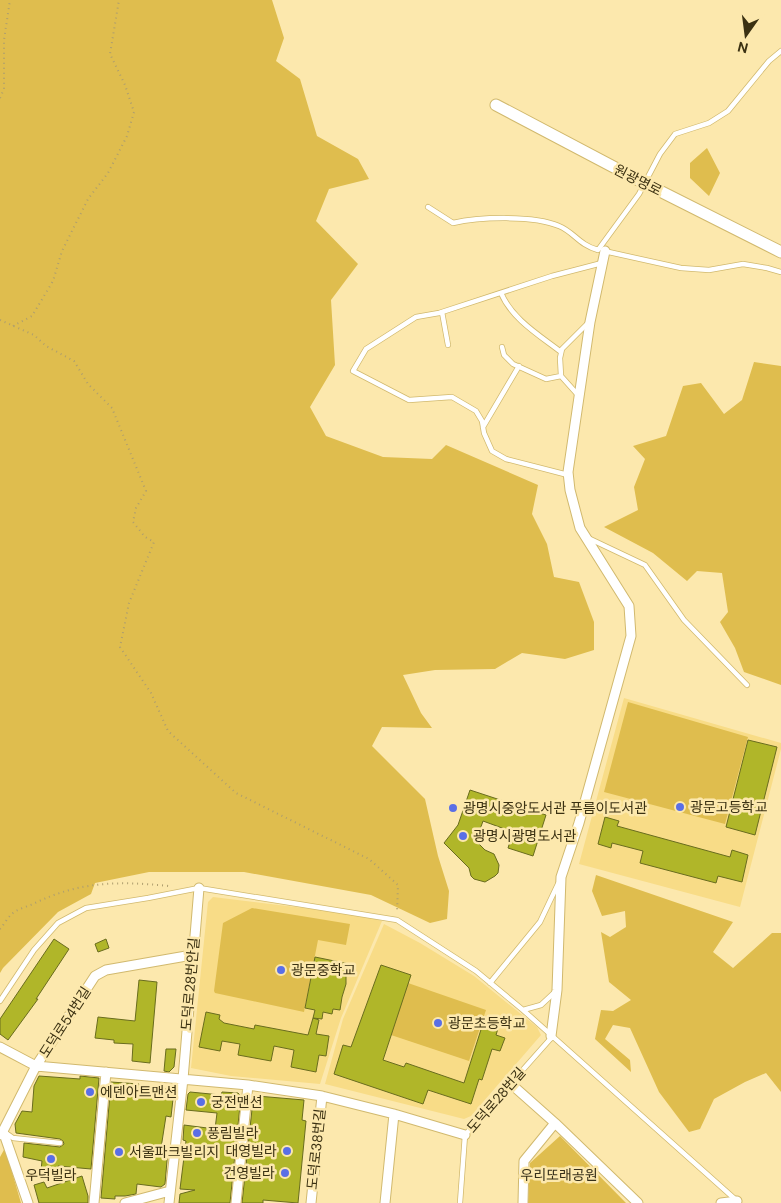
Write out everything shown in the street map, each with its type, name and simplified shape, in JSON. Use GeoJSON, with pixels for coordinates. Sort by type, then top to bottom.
{"type":"FeatureCollection","features":[{"type":"Feature","properties":{"kind":"street","name":"원광명로"},"geometry":{"type":"LineString","coordinates":[[496,105],[781,252]]}},
{"type":"Feature","properties":{"kind":"street"},"geometry":{"type":"LineString","coordinates":[[552,1037],[557,990],[561,876],[579,823],[631,636],[629,606],[580,528],[568,475],[590,322],[602,262],[601,250]]}},
{"type":"Feature","properties":{"kind":"street","name":"도덕로28번안길"},"geometry":{"type":"LineString","coordinates":[[169,1203],[183,1079],[199,888]]}},
{"type":"Feature","properties":{"kind":"street","name":"도덕로54번길"},"geometry":{"type":"LineString","coordinates":[[1,1134],[36,1066],[95,976],[106,970],[192,955]]}},
{"type":"Feature","properties":{"kind":"street"},"geometry":{"type":"LineString","coordinates":[[0,1047],[36,1066],[248,1085],[322,1096],[394,1114],[465,1135]]}},
{"type":"Feature","properties":{"kind":"street"},"geometry":{"type":"LineString","coordinates":[[94,1203],[106,1072]]}},
{"type":"Feature","properties":{"kind":"street"},"geometry":{"type":"LineString","coordinates":[[510,1084],[555,1123],[638,1203]]}},
{"type":"Feature","properties":{"kind":"street"},"geometry":{"type":"LineString","coordinates":[[236,1203],[248,1085]]}},
{"type":"Feature","properties":{"kind":"street","name":"도덕로38번길"},"geometry":{"type":"LineString","coordinates":[[311,1203],[322,1096]]}},
{"type":"Feature","properties":{"kind":"street"},"geometry":{"type":"LineString","coordinates":[[384,1203],[394,1114]]}},
{"type":"Feature","properties":{"kind":"street"},"geometry":{"type":"LineString","coordinates":[[523,1203],[524,1161],[555,1123]]}},
{"type":"Feature","properties":{"kind":"street"},"geometry":{"type":"LineString","coordinates":[[1,1134],[28,1203]]}},
{"type":"Feature","properties":{"kind":"street"},"geometry":{"type":"LineString","coordinates":[[125,1203],[170,1191]]}},
{"type":"Feature","properties":{"kind":"street"},"geometry":{"type":"LineString","coordinates":[[721,1203],[738,1202]]}},
{"type":"Feature","properties":{"kind":"lane"},"geometry":{"type":"LineString","coordinates":[[601,250],[628,211],[660,154],[675,134],[709,123],[728,111],[769,61],[781,51]]}},
{"type":"Feature","properties":{"kind":"lane"},"geometry":{"type":"LineString","coordinates":[[428,207],[453,224],[476,219],[546,221],[562,226],[584,245],[681,268],[708,270],[743,264],[781,272]]}},
{"type":"Feature","properties":{"kind":"lane"},"geometry":{"type":"LineString","coordinates":[[568,475],[506,459],[492,451],[484,433],[482,421],[476,410],[452,397],[408,400],[353,371],[366,349],[416,317],[442,312],[552,276],[602,262]]}},
{"type":"Feature","properties":{"kind":"lane"},"geometry":{"type":"LineString","coordinates":[[501,293],[506,305],[530,329],[561,352]]}},
{"type":"Feature","properties":{"kind":"lane"},"geometry":{"type":"LineString","coordinates":[[442,312],[448,345]]}},
{"type":"Feature","properties":{"kind":"lane"},"geometry":{"type":"LineString","coordinates":[[579,396],[561,376],[560,358],[561,352],[590,322]]}},
{"type":"Feature","properties":{"kind":"lane"},"geometry":{"type":"LineString","coordinates":[[502,347],[504,355],[513,364],[546,379],[561,376]]}},
{"type":"Feature","properties":{"kind":"lane"},"geometry":{"type":"LineString","coordinates":[[483,427],[519,366]]}},
{"type":"Feature","properties":{"kind":"lane"},"geometry":{"type":"LineString","coordinates":[[585,536],[645,565],[684,620],[747,685]]}},
{"type":"Feature","properties":{"kind":"lane"},"geometry":{"type":"LineString","coordinates":[[490,983],[540,922],[561,876]]}},
{"type":"Feature","properties":{"kind":"lane"},"geometry":{"type":"LineString","coordinates":[[0,1001],[34,950],[58,923],[86,908],[199,888],[397,920],[476,971],[523,1010],[738,1202]]}},
{"type":"Feature","properties":{"kind":"lane"},"geometry":{"type":"LineString","coordinates":[[523,1010],[541,1005],[557,990]]}},
{"type":"Feature","properties":{"kind":"lane","name":"도덕로28번길"},"geometry":{"type":"LineString","coordinates":[[460,1203],[465,1135],[552,1037]]}},
{"type":"Feature","properties":{"kind":"lane"},"geometry":{"type":"LineString","coordinates":[[1,1134],[12,1138],[60,1143]]}},
{"type":"Feature","properties":{"kind":"path"},"geometry":{"type":"LineString","coordinates":[[0,98],[4,89],[4,40],[10,0]]}},
{"type":"Feature","properties":{"kind":"path"},"geometry":{"type":"LineString","coordinates":[[13,326],[32,316],[53,281],[62,251],[88,199],[108,173],[127,136],[134,112],[125,85],[110,54],[119,0]]}},
{"type":"Feature","properties":{"kind":"path"},"geometry":{"type":"LineString","coordinates":[[0,320],[34,335],[46,346],[74,361],[88,384],[112,408],[146,491],[136,508],[134,522],[145,537],[154,542],[129,603],[120,647],[151,693],[168,730],[236,793],[369,859],[398,885],[397,920]]}},
{"type":"Feature","properties":{"kind":"path"},"geometry":{"type":"LineString","coordinates":[[0,929],[12,914],[40,900],[79,887],[102,883],[171,886]]}},
{"type":"Feature","properties":{"kind":"shaded area","name":"광문고등학교"},"geometry":{"type":"Polygon","coordinates":[[[624,698],[781,743],[740,907],[579,864],[624,698]]]}},
{"type":"Feature","properties":{"kind":"shaded area","name":"광문중학교"},"geometry":{"type":"Polygon","coordinates":[[[213,897],[362,915],[382,921],[341,1018],[320,1084],[231,1076],[191,1068],[208,902],[213,897]]]}},
{"type":"Feature","properties":{"kind":"shaded area","name":"광문초등학교"},"geometry":{"type":"Polygon","coordinates":[[[384,924],[420,943],[474,976],[537,1027],[541,1035],[471,1116],[464,1119],[325,1084],[343,1019],[384,924]]]}},
{"type":"Feature","properties":{"kind":"green space"},"geometry":{"type":"Polygon","coordinates":[[[0,0],[272,0],[284,38],[276,61],[300,79],[317,136],[358,159],[369,179],[329,189],[316,221],[358,264],[331,300],[335,365],[310,407],[326,436],[383,457],[432,459],[446,445],[538,485],[532,514],[547,544],[554,577],[579,582],[594,622],[594,650],[565,659],[522,653],[495,669],[435,670],[403,675],[421,713],[432,728],[382,727],[372,746],[425,799],[438,856],[449,891],[447,919],[430,923],[371,895],[244,872],[149,872],[95,883],[91,894],[58,912],[0,973],[0,0]]]}},
{"type":"Feature","properties":{"kind":"green space"},"geometry":{"type":"Polygon","coordinates":[[[707,148],[720,173],[709,196],[690,178],[690,163],[707,148]]]}},
{"type":"Feature","properties":{"kind":"green space"},"geometry":{"type":"Polygon","coordinates":[[[754,362],[781,366],[781,685],[744,672],[735,648],[720,622],[728,612],[722,573],[697,571],[687,581],[653,553],[604,527],[638,510],[634,487],[645,459],[633,446],[666,436],[683,386],[701,383],[724,414],[742,400],[754,362]]]}},
{"type":"Feature","properties":{"kind":"green space"},"geometry":{"type":"Polygon","coordinates":[[[628,702],[748,737],[725,824],[604,792],[628,702]]]}},
{"type":"Feature","properties":{"kind":"green space"},"geometry":{"type":"Polygon","coordinates":[[[596,875],[733,922],[713,952],[733,968],[772,933],[781,933],[781,1092],[766,1073],[745,1082],[714,1099],[700,1129],[689,1132],[659,1092],[630,1028],[613,1025],[605,1039],[630,1060],[631,1072],[595,1039],[601,1010],[613,1011],[631,1000],[609,982],[601,932],[610,937],[626,927],[625,911],[602,916],[592,891],[596,875]]]}},
{"type":"Feature","properties":{"kind":"green space"},"geometry":{"type":"Polygon","coordinates":[[[252,908],[350,924],[346,945],[318,940],[304,1012],[215,993],[214,991],[223,923],[252,908]]]}},
{"type":"Feature","properties":{"kind":"green space"},"geometry":{"type":"Polygon","coordinates":[[[408,983],[486,1010],[469,1061],[391,1035],[408,983]]]}},
{"type":"Feature","properties":{"kind":"green space","name":"우리또래공원"},"geometry":{"type":"Polygon","coordinates":[[[560,1136],[626,1203],[528,1203],[530,1163],[560,1136]]]}},
{"type":"Feature","properties":{"kind":"green space"},"geometry":{"type":"Polygon","coordinates":[[[5,1148],[21,1203],[0,1203],[0,1157],[5,1148]]]}},
{"type":"Feature","properties":{"kind":"building"},"geometry":{"type":"Polygon","coordinates":[[[748,740],[777,747],[755,835],[726,827],[748,740]]]}},
{"type":"Feature","properties":{"kind":"building","name":"광명시광명도서관"},"geometry":{"type":"Polygon","coordinates":[[[470,790],[546,815],[533,856],[508,848],[513,832],[483,821],[476,841],[485,850],[494,854],[499,865],[498,873],[485,882],[474,879],[469,868],[444,843],[458,825],[470,790]]]}},
{"type":"Feature","properties":{"kind":"building"},"geometry":{"type":"Polygon","coordinates":[[[605,817],[619,821],[617,826],[730,857],[732,850],[748,855],[742,882],[718,876],[716,883],[640,863],[643,851],[612,843],[611,848],[598,844],[605,817]]]}},
{"type":"Feature","properties":{"kind":"building"},"geometry":{"type":"Polygon","coordinates":[[[54,939],[69,949],[36,999],[38,999],[8,1040],[0,1034],[0,1019],[54,939]]]}},
{"type":"Feature","properties":{"kind":"building"},"geometry":{"type":"Polygon","coordinates":[[[106,939],[109,948],[98,952],[95,944],[106,939]]]}},
{"type":"Feature","properties":{"kind":"building"},"geometry":{"type":"Polygon","coordinates":[[[315,957],[349,964],[340,1010],[333,1009],[332,1014],[323,1012],[322,1019],[313,1018],[315,1010],[305,1008],[315,957]]]}},
{"type":"Feature","properties":{"kind":"building"},"geometry":{"type":"Polygon","coordinates":[[[381,965],[411,975],[383,1060],[404,1067],[406,1063],[464,1083],[485,1017],[500,1022],[496,1035],[505,1038],[500,1051],[492,1049],[482,1080],[479,1079],[471,1104],[428,1090],[423,1104],[334,1074],[343,1045],[351,1047],[381,965]]]}},
{"type":"Feature","properties":{"kind":"building"},"geometry":{"type":"Polygon","coordinates":[[[139,980],[157,982],[150,1063],[132,1061],[133,1044],[114,1043],[114,1040],[95,1038],[98,1017],[135,1021],[139,980]]]}},
{"type":"Feature","properties":{"kind":"building"},"geometry":{"type":"Polygon","coordinates":[[[206,1012],[220,1015],[219,1019],[224,1023],[254,1029],[255,1025],[308,1035],[313,1018],[319,1020],[316,1034],[329,1036],[326,1056],[319,1055],[316,1072],[291,1067],[294,1050],[274,1046],[271,1061],[238,1055],[240,1044],[222,1041],[220,1051],[199,1047],[206,1012]]]}},
{"type":"Feature","properties":{"kind":"building"},"geometry":{"type":"Polygon","coordinates":[[[166,1049],[176,1049],[174,1067],[169,1072],[164,1071],[166,1049]]]}},
{"type":"Feature","properties":{"kind":"building"},"geometry":{"type":"Polygon","coordinates":[[[39,1076],[80,1079],[80,1076],[99,1078],[91,1169],[58,1166],[57,1172],[41,1170],[42,1161],[23,1157],[24,1143],[60,1147],[64,1144],[60,1139],[16,1133],[15,1124],[22,1111],[32,1112],[34,1086],[39,1076]]]}},
{"type":"Feature","properties":{"kind":"building"},"geometry":{"type":"Polygon","coordinates":[[[111,1082],[139,1084],[139,1086],[174,1090],[171,1117],[166,1116],[161,1148],[168,1149],[165,1184],[161,1187],[137,1184],[136,1194],[115,1196],[115,1199],[101,1198],[111,1082]]]}},
{"type":"Feature","properties":{"kind":"building"},"geometry":{"type":"Polygon","coordinates":[[[190,1092],[221,1095],[222,1092],[238,1093],[241,1096],[230,1203],[179,1203],[180,1194],[195,1190],[180,1189],[186,1141],[183,1140],[184,1125],[215,1129],[217,1113],[186,1110],[188,1094],[190,1092]]]}},
{"type":"Feature","properties":{"kind":"building"},"geometry":{"type":"Polygon","coordinates":[[[257,1096],[304,1100],[302,1120],[306,1121],[298,1203],[263,1200],[263,1203],[242,1203],[253,1100],[257,1096]]]}},
{"type":"Feature","properties":{"kind":"building"},"geometry":{"type":"Polygon","coordinates":[[[82,1176],[88,1196],[88,1203],[39,1203],[34,1185],[44,1182],[47,1188],[82,1176]]]}},
{"type":"Feature","properties":{"kind":"place","name":"광문고등학교"},"geometry":{"type":"Point","coordinates":[680,807]}},
{"type":"Feature","properties":{"kind":"place","name":"광명시중앙도서관 푸름이도서관"},"geometry":{"type":"Point","coordinates":[453,808]}},
{"type":"Feature","properties":{"kind":"place","name":"광명시광명도서관"},"geometry":{"type":"Point","coordinates":[463,836]}},
{"type":"Feature","properties":{"kind":"place","name":"광문중학교"},"geometry":{"type":"Point","coordinates":[281,970]}},
{"type":"Feature","properties":{"kind":"place","name":"광문초등학교"},"geometry":{"type":"Point","coordinates":[438,1023]}},
{"type":"Feature","properties":{"kind":"place","name":"에덴아트맨션"},"geometry":{"type":"Point","coordinates":[90,1092]}},
{"type":"Feature","properties":{"kind":"place","name":"궁전맨션"},"geometry":{"type":"Point","coordinates":[201,1102]}},
{"type":"Feature","properties":{"kind":"place","name":"풍림빌라"},"geometry":{"type":"Point","coordinates":[197,1133]}},
{"type":"Feature","properties":{"kind":"place","name":"대영빌라"},"geometry":{"type":"Point","coordinates":[287,1151]}},
{"type":"Feature","properties":{"kind":"place","name":"서울파크빌리지"},"geometry":{"type":"Point","coordinates":[119,1152]}},
{"type":"Feature","properties":{"kind":"place","name":"우덕빌라"},"geometry":{"type":"Point","coordinates":[51,1159]}},
{"type":"Feature","properties":{"kind":"place","name":"건영빌라"},"geometry":{"type":"Point","coordinates":[285,1173]}}]}
